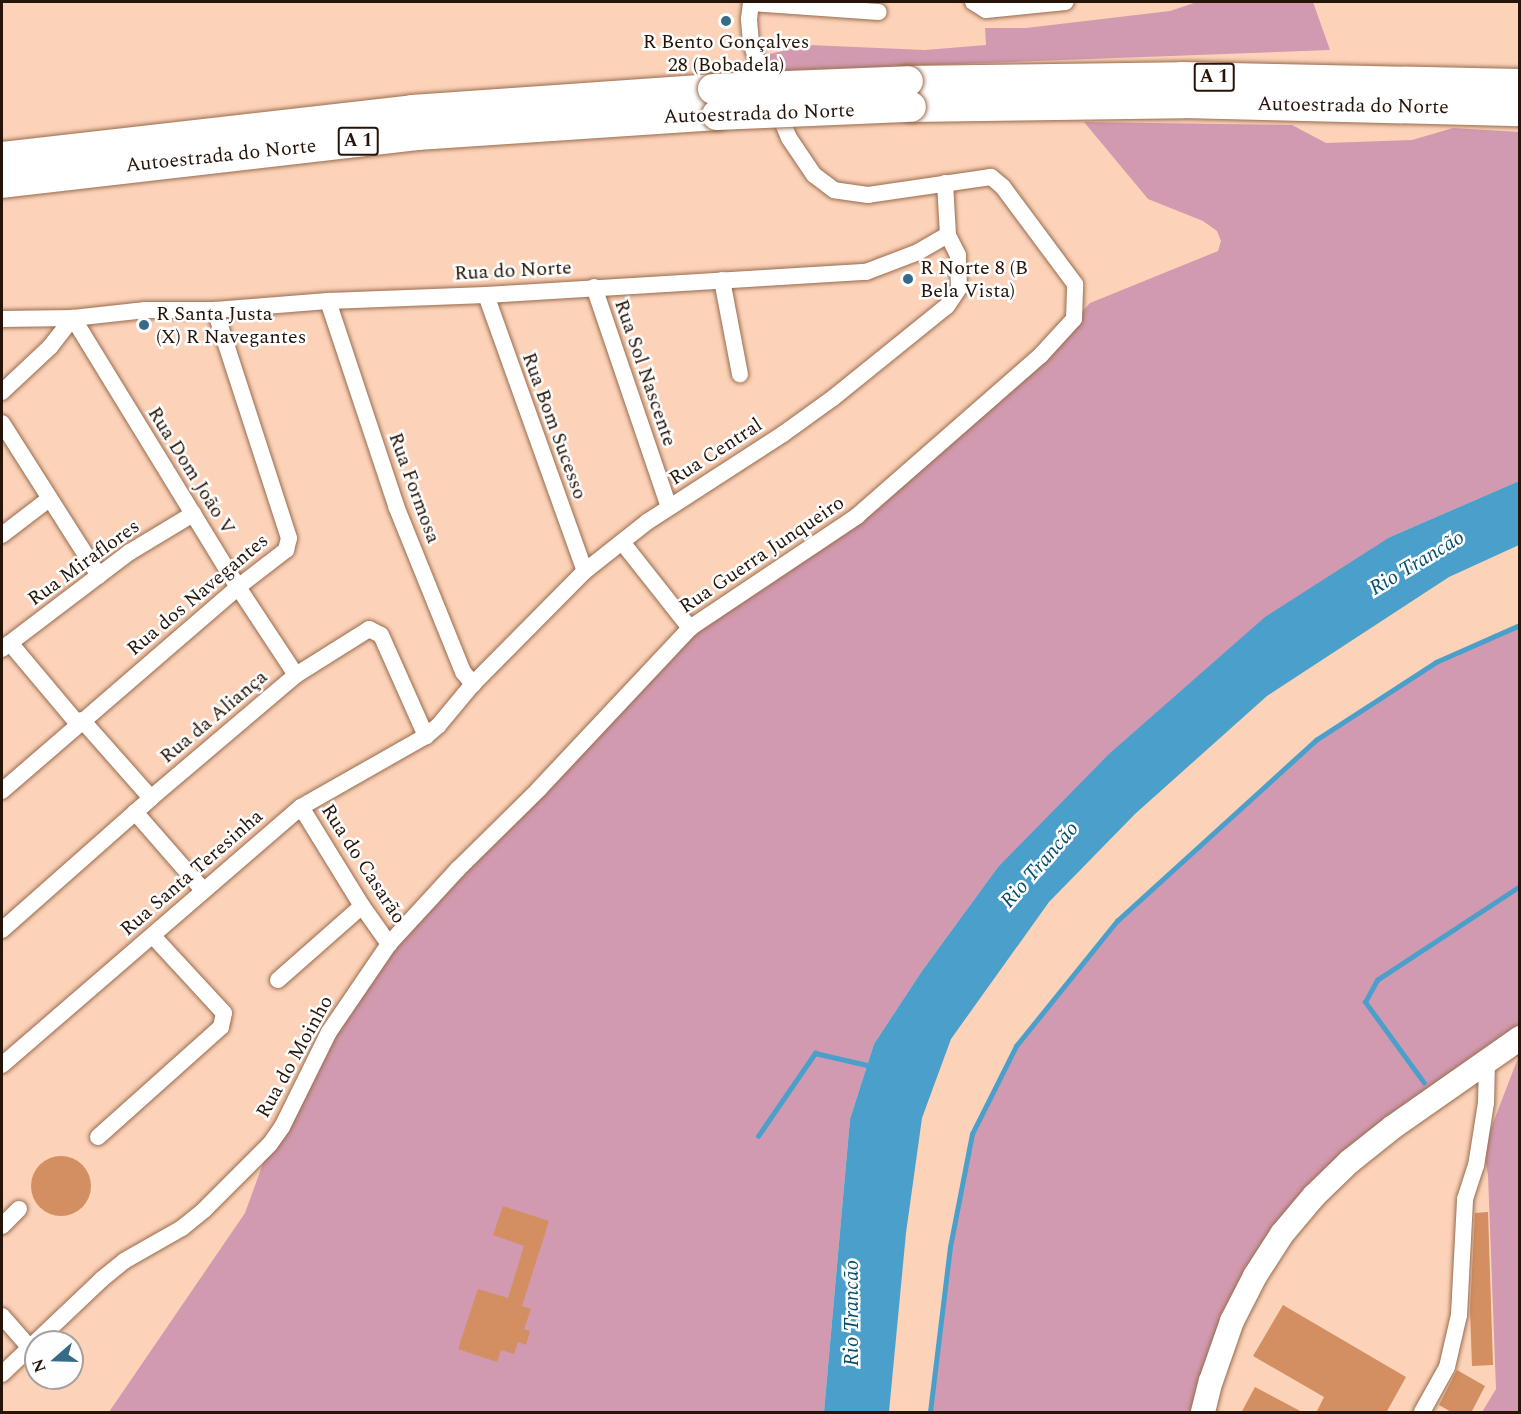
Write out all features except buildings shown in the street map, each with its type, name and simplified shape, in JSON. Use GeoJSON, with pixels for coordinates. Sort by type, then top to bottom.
{"type":"FeatureCollection","features":[{"type":"Feature","properties":{"kind":"highway","name":"Autoestrada do Norte"},"geometry":{"type":"LineString","coordinates":[[2,157],[413,110],[909,94],[1194,77],[1520,84]]}},
{"type":"Feature","properties":{"kind":"highway","name":"Autoestrada do Norte"},"geometry":{"type":"LineString","coordinates":[[909,94],[1520,111]]}},
{"type":"Feature","properties":{"kind":"highway","name":"Autoestrada do Norte"},"geometry":{"type":"LineString","coordinates":[[2,183],[149,164],[715,102]]}},
{"type":"Feature","properties":{"kind":"street"},"geometry":{"type":"LineString","coordinates":[[879,12],[751,2],[749,19],[751,43],[789,138],[814,175],[834,190],[868,195],[945,183]]}},
{"type":"Feature","properties":{"kind":"street"},"geometry":{"type":"LineString","coordinates":[[973,2],[986,10],[1066,2]]}},
{"type":"Feature","properties":{"kind":"street","name":"Rua Guerra Junqueiro"},"geometry":{"type":"LineString","coordinates":[[389,944],[458,869],[539,789],[690,627],[857,516],[1040,356],[1074,319],[1076,284],[1003,187],[991,177],[945,183]]}},
{"type":"Feature","properties":{"kind":"street","name":"Rua Central"},"geometry":{"type":"LineString","coordinates":[[426,736],[438,726],[473,684],[585,571],[669,507],[783,434],[947,306],[959,288],[958,255],[948,235],[945,183]]}},
{"type":"Feature","properties":{"kind":"street","name":"Rua do Norte"},"geometry":{"type":"LineString","coordinates":[[2,319],[73,318],[146,310],[215,310],[328,301],[486,295],[866,272],[918,252],[948,235]]}},
{"type":"Feature","properties":{"kind":"street"},"geometry":{"type":"LineString","coordinates":[[722,280],[740,374]]}},
{"type":"Feature","properties":{"kind":"street","name":"Rua Sol Nascente"},"geometry":{"type":"LineString","coordinates":[[594,287],[669,507]]}},
{"type":"Feature","properties":{"kind":"street","name":"Rua Bom Sucesso"},"geometry":{"type":"LineString","coordinates":[[486,295],[585,571]]}},
{"type":"Feature","properties":{"kind":"street","name":"Rua Formosa"},"geometry":{"type":"LineString","coordinates":[[328,301],[396,506],[463,672],[473,684]]}},
{"type":"Feature","properties":{"kind":"street","name":"Rua dos Navegantes"},"geometry":{"type":"LineString","coordinates":[[2,791],[238,587],[286,550],[289,538],[215,310]]}},
{"type":"Feature","properties":{"kind":"street"},"geometry":{"type":"LineString","coordinates":[[2,392],[50,347],[73,318]]}},
{"type":"Feature","properties":{"kind":"street","name":"Rua Dom João V"},"geometry":{"type":"LineString","coordinates":[[73,318],[238,587],[296,675]]}},
{"type":"Feature","properties":{"kind":"street"},"geometry":{"type":"LineString","coordinates":[[2,423],[99,576]]}},
{"type":"Feature","properties":{"kind":"street"},"geometry":{"type":"LineString","coordinates":[[2,535],[49,499]]}},
{"type":"Feature","properties":{"kind":"street","name":"Rua Miraflores"},"geometry":{"type":"LineString","coordinates":[[6,646],[129,552],[193,514]]}},
{"type":"Feature","properties":{"kind":"street"},"geometry":{"type":"LineString","coordinates":[[622,542],[690,627]]}},
{"type":"Feature","properties":{"kind":"street","name":"Rua da Aliança"},"geometry":{"type":"LineString","coordinates":[[2,930],[151,798],[296,675],[369,629],[381,635],[426,736]]}},
{"type":"Feature","properties":{"kind":"street"},"geometry":{"type":"LineString","coordinates":[[6,646],[151,798]]}},
{"type":"Feature","properties":{"kind":"street","name":"Rua Santa Teresinha"},"geometry":{"type":"LineString","coordinates":[[2,1065],[301,807],[426,736]]}},
{"type":"Feature","properties":{"kind":"street","name":"Rua do Casarão"},"geometry":{"type":"LineString","coordinates":[[301,807],[362,906],[389,944]]}},
{"type":"Feature","properties":{"kind":"street"},"geometry":{"type":"LineString","coordinates":[[135,812],[203,890]]}},
{"type":"Feature","properties":{"kind":"street"},"geometry":{"type":"LineString","coordinates":[[278,980],[362,906]]}},
{"type":"Feature","properties":{"kind":"street"},"geometry":{"type":"LineString","coordinates":[[98,1137],[221,1027],[224,1013],[153,936]]}},
{"type":"Feature","properties":{"kind":"street","name":"Rua do Moinho"},"geometry":{"type":"LineString","coordinates":[[49,1330],[124,1261],[182,1228],[204,1210],[270,1144],[282,1127],[329,1032],[389,944]]}},
{"type":"Feature","properties":{"kind":"street"},"geometry":{"type":"LineString","coordinates":[[1203,1413],[1211,1381],[1232,1321],[1255,1276],[1282,1234],[1314,1196],[1349,1162],[1520,1038]]}},
{"type":"Feature","properties":{"kind":"street"},"geometry":{"type":"LineString","coordinates":[[1422,1413],[1447,1367],[1459,1315],[1465,1199],[1480,1145],[1486,1103],[1487,1062]]}},
{"type":"Feature","properties":{"kind":"street"},"geometry":{"type":"LineString","coordinates":[[2,1226],[19,1209]]}},
{"type":"Feature","properties":{"kind":"street"},"geometry":{"type":"LineString","coordinates":[[2,1316],[24,1341]]}},
{"type":"Feature","properties":{"kind":"street","name":"Rua do Moinho"},"geometry":{"type":"LineString","coordinates":[[2,1374],[24,1354]]}},
{"type":"Feature","properties":{"kind":"shaded area"},"geometry":{"type":"Polygon","coordinates":[[[1197,2],[1313,2],[1330,50],[771,71],[765,55],[809,45],[925,50],[986,45],[985,28],[1026,28],[1170,11],[1197,2]]]}},
{"type":"Feature","properties":{"kind":"shaded area"},"geometry":{"type":"Polygon","coordinates":[[[1084,122],[1292,125],[1326,143],[1412,140],[1453,128],[1519,132],[1519,481],[1390,537],[998,867],[922,971],[874,1044],[850,1119],[824,1412],[109,1412],[245,1213],[270,1144],[389,944],[690,628],[857,516],[1040,356],[1090,303],[1218,251],[1221,241],[1217,231],[1203,221],[1148,199],[1084,122]]]}},
{"type":"Feature","properties":{"kind":"shaded area"},"geometry":{"type":"Polygon","coordinates":[[[1519,625],[1519,1029],[1295,1204],[1195,1412],[930,1412],[950,1247],[972,1134],[1016,1046],[1117,921],[1316,740],[1436,662],[1519,625]]]}},
{"type":"Feature","properties":{"kind":"shaded area"},"geometry":{"type":"Polygon","coordinates":[[[1519,1048],[1519,1412],[1482,1412],[1496,1389],[1488,1175],[1483,1149],[1518,1058],[1513,1053],[1519,1048]]]}},
{"type":"Feature","properties":{"kind":"water","name":"Rio Trancão"},"geometry":{"type":"Polygon","coordinates":[[[1519,481],[1519,545],[1449,577],[1267,696],[1135,814],[1049,902],[951,1039],[922,1118],[906,1233],[889,1412],[824,1412],[850,1119],[874,1044],[922,971],[998,867],[1109,754],[1265,617],[1390,537],[1519,481]]]}},
{"type":"Feature","properties":{"kind":"waterway"},"geometry":{"type":"LineString","coordinates":[[930,1412],[950,1247],[972,1134],[1016,1046],[1117,921],[1316,740],[1436,662],[1520,625]]}},
{"type":"Feature","properties":{"kind":"waterway"},"geometry":{"type":"LineString","coordinates":[[1424,1083],[1365,1002],[1377,980],[1520,886]]}},
{"type":"Feature","properties":{"kind":"waterway"},"geometry":{"type":"LineString","coordinates":[[758,1136],[815,1053],[867,1065]]}},
{"type":"Feature","properties":{"kind":"place","name":"R Bento Gonçalves 28 (Bobadela)"},"geometry":{"type":"Point","coordinates":[726,21]}},
{"type":"Feature","properties":{"kind":"place","name":"R Norte 8 (B Bela Vista)"},"geometry":{"type":"Point","coordinates":[908,279]}},
{"type":"Feature","properties":{"kind":"place","name":"R Santa Justa (X) R Navegantes"},"geometry":{"type":"Point","coordinates":[144,325]}}]}
